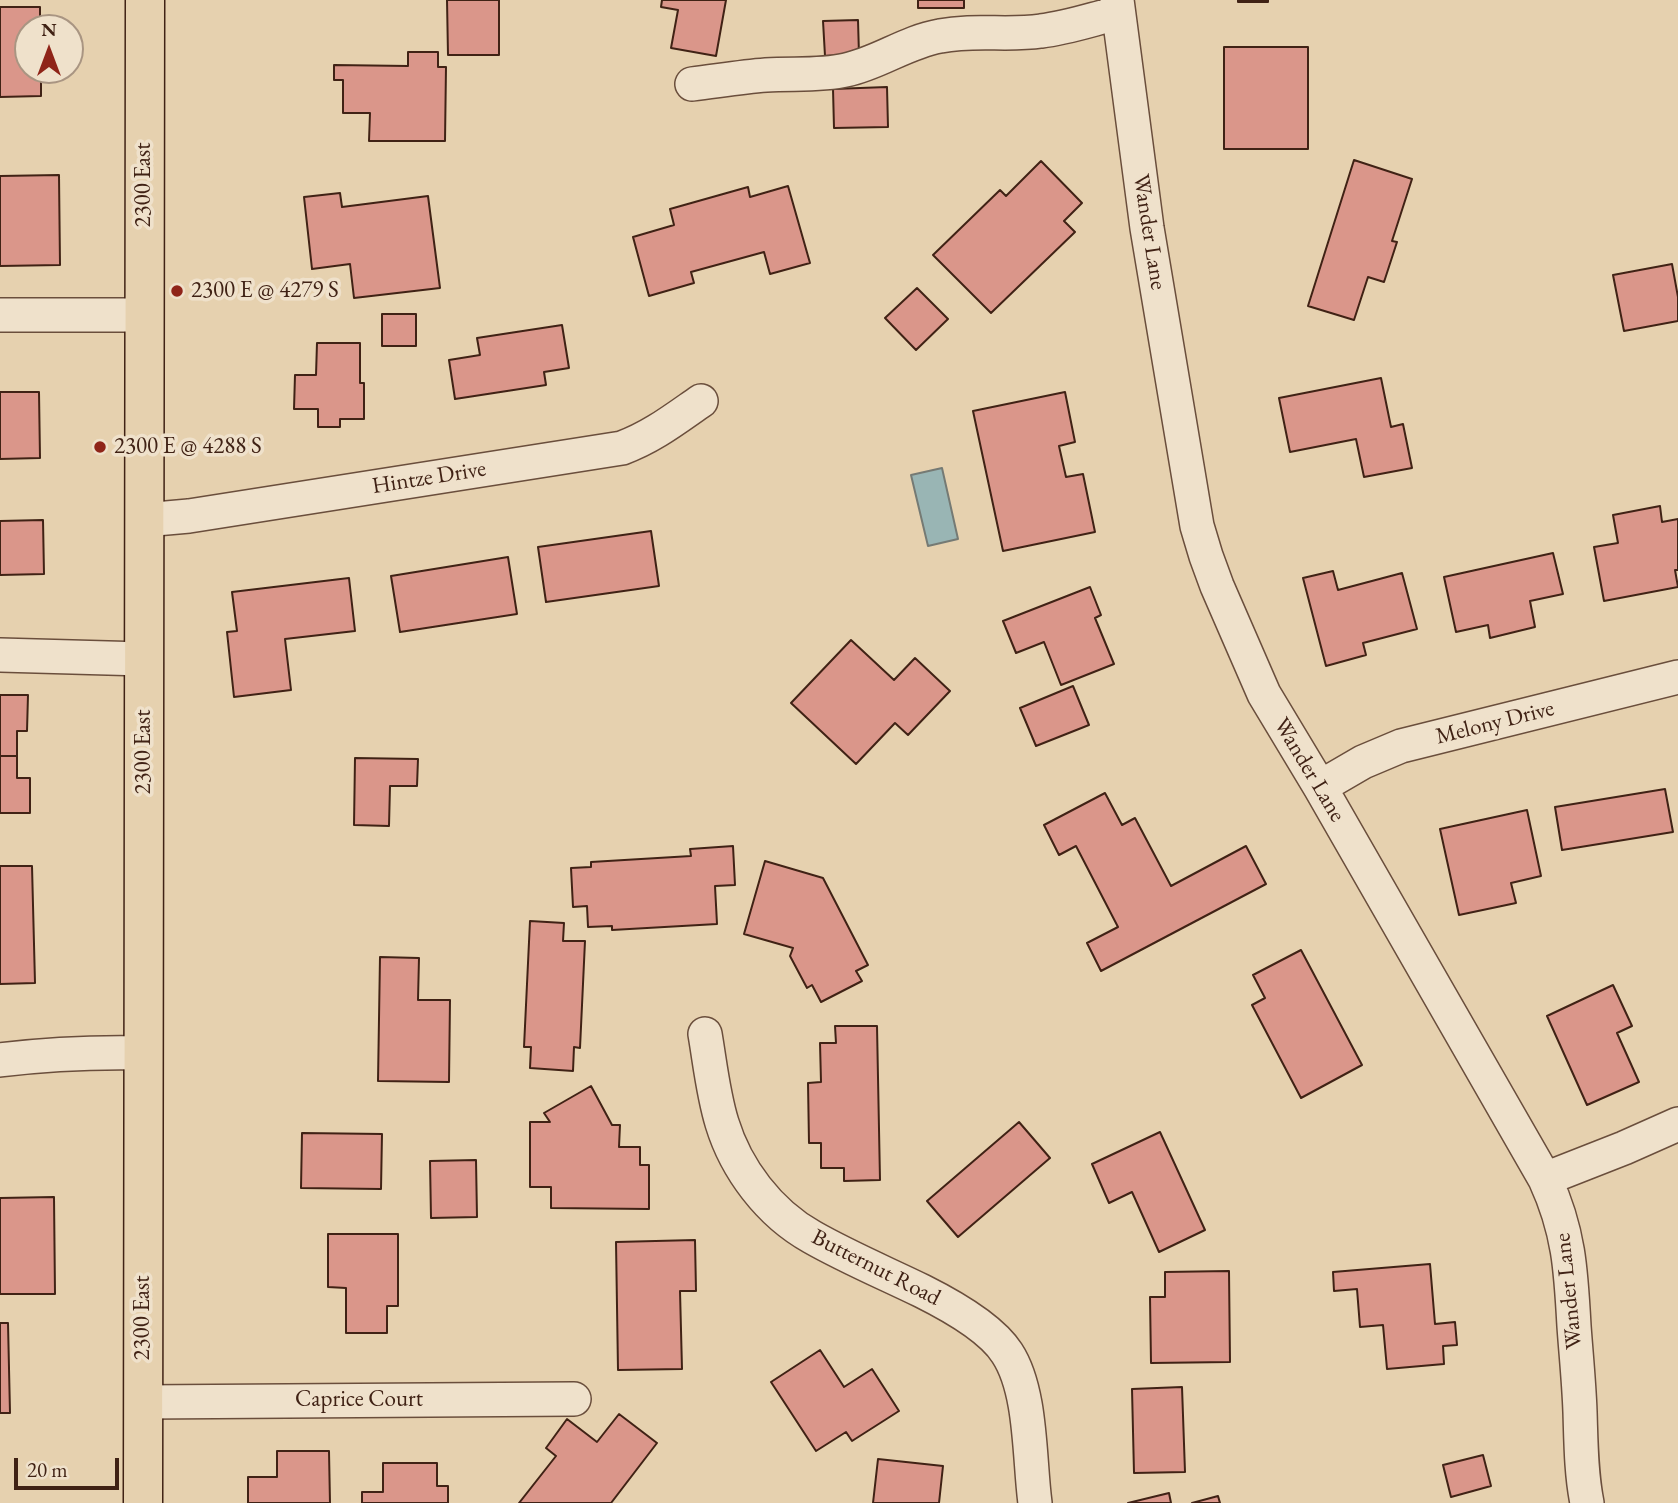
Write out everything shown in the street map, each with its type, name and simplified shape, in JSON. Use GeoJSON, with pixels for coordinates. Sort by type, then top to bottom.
{"type":"FeatureCollection","features":[{"type":"Feature","properties":{"kind":"main road","name":"2300 East"},"geometry":{"type":"LineString","coordinates":[[143,1503],[145,0]]}},
{"type":"Feature","properties":{"kind":"street"},"geometry":{"type":"LineString","coordinates":[[692,84],[767,75],[846,70],[936,36],[964,32],[1042,31],[1118,7]]}},
{"type":"Feature","properties":{"kind":"street","name":"Wander Lane"},"geometry":{"type":"LineString","coordinates":[[1118,7],[1147,228],[1197,526],[1206,556],[1264,694],[1545,1179],[1556,1203],[1570,1264],[1581,1451],[1587,1503]]}},
{"type":"Feature","properties":{"kind":"street"},"geometry":{"type":"LineString","coordinates":[[0,315],[144,315]]}},
{"type":"Feature","properties":{"kind":"street","name":"Hintze Drive"},"geometry":{"type":"LineString","coordinates":[[144,520],[189,516],[622,448],[640,442],[701,401]]}},
{"type":"Feature","properties":{"kind":"street"},"geometry":{"type":"LineString","coordinates":[[0,655],[144,659]]}},
{"type":"Feature","properties":{"kind":"street","name":"Melony Drive"},"geometry":{"type":"LineString","coordinates":[[1320,787],[1363,762],[1401,746],[1678,677]]}},
{"type":"Feature","properties":{"kind":"street","name":"Butternut Road"},"geometry":{"type":"LineString","coordinates":[[705,1034],[721,1122],[732,1149],[765,1199],[810,1236],[955,1309],[990,1335],[1006,1352],[1018,1375],[1023,1398],[1035,1503]]}},
{"type":"Feature","properties":{"kind":"street"},"geometry":{"type":"LineString","coordinates":[[0,1060],[98,1052],[144,1053]]}},
{"type":"Feature","properties":{"kind":"street"},"geometry":{"type":"LineString","coordinates":[[1545,1179],[1678,1124]]}},
{"type":"Feature","properties":{"kind":"street","name":"Caprice Court"},"geometry":{"type":"LineString","coordinates":[[143,1402],[574,1399]]}},
{"type":"Feature","properties":{"kind":"water"},"geometry":{"type":"Polygon","coordinates":[[[942,468],[958,539],[928,546],[911,475],[942,468]]]}},
{"type":"Feature","properties":{"kind":"building"},"geometry":{"type":"Polygon","coordinates":[[[447,0],[499,0],[499,55],[448,55],[447,0]]]}},
{"type":"Feature","properties":{"kind":"building"},"geometry":{"type":"Polygon","coordinates":[[[662,0],[726,0],[716,56],[671,48],[678,10],[661,7],[662,0]]]}},
{"type":"Feature","properties":{"kind":"building"},"geometry":{"type":"Polygon","coordinates":[[[918,0],[964,0],[964,8],[918,8],[918,0]]]}},
{"type":"Feature","properties":{"kind":"building"},"geometry":{"type":"Polygon","coordinates":[[[1268,0],[1268,2],[1238,2],[1268,0]]]}},
{"type":"Feature","properties":{"kind":"building"},"geometry":{"type":"Polygon","coordinates":[[[0,7],[40,7],[40,14],[14,14],[14,84],[41,84],[41,96],[0,97],[0,7]]]}},
{"type":"Feature","properties":{"kind":"building"},"geometry":{"type":"Polygon","coordinates":[[[858,20],[859,55],[825,56],[823,21],[858,20]]]}},
{"type":"Feature","properties":{"kind":"building"},"geometry":{"type":"Polygon","coordinates":[[[1224,47],[1308,47],[1308,149],[1224,149],[1224,47]]]}},
{"type":"Feature","properties":{"kind":"building"},"geometry":{"type":"Polygon","coordinates":[[[408,52],[438,52],[438,67],[446,67],[445,141],[369,141],[370,113],[343,113],[343,80],[334,80],[334,65],[408,66],[408,52]]]}},
{"type":"Feature","properties":{"kind":"building"},"geometry":{"type":"Polygon","coordinates":[[[887,87],[888,127],[834,128],[833,89],[887,87]]]}},
{"type":"Feature","properties":{"kind":"building"},"geometry":{"type":"Polygon","coordinates":[[[1354,160],[1412,179],[1392,241],[1397,242],[1384,282],[1368,277],[1354,320],[1308,306],[1354,160]]]}},
{"type":"Feature","properties":{"kind":"building"},"geometry":{"type":"Polygon","coordinates":[[[1041,161],[1082,203],[1064,221],[1075,232],[991,313],[933,255],[1000,190],[1006,196],[1041,161]]]}},
{"type":"Feature","properties":{"kind":"building"},"geometry":{"type":"Polygon","coordinates":[[[59,175],[60,265],[0,266],[0,176],[59,175]]]}},
{"type":"Feature","properties":{"kind":"building"},"geometry":{"type":"Polygon","coordinates":[[[788,186],[810,263],[770,274],[764,252],[691,272],[694,283],[649,296],[633,237],[674,225],[670,209],[748,187],[750,197],[788,186]]]}},
{"type":"Feature","properties":{"kind":"building"},"geometry":{"type":"Polygon","coordinates":[[[340,193],[342,207],[428,196],[440,288],[354,298],[350,264],[312,269],[304,197],[340,193]]]}},
{"type":"Feature","properties":{"kind":"building"},"geometry":{"type":"Polygon","coordinates":[[[1672,264],[1678,297],[1678,321],[1624,331],[1613,275],[1672,264]]]}},
{"type":"Feature","properties":{"kind":"building"},"geometry":{"type":"Polygon","coordinates":[[[917,288],[948,319],[916,350],[885,318],[917,288]]]}},
{"type":"Feature","properties":{"kind":"building"},"geometry":{"type":"Polygon","coordinates":[[[382,314],[416,314],[416,346],[382,346],[382,314]]]}},
{"type":"Feature","properties":{"kind":"building"},"geometry":{"type":"Polygon","coordinates":[[[562,325],[569,368],[544,372],[546,385],[455,399],[449,360],[480,355],[477,338],[562,325]]]}},
{"type":"Feature","properties":{"kind":"building"},"geometry":{"type":"Polygon","coordinates":[[[317,343],[360,343],[360,383],[364,383],[364,419],[340,419],[340,427],[318,427],[318,409],[294,409],[295,375],[316,375],[317,343]]]}},
{"type":"Feature","properties":{"kind":"building"},"geometry":{"type":"Polygon","coordinates":[[[1381,378],[1391,427],[1403,424],[1412,468],[1364,477],[1356,439],[1290,452],[1279,398],[1381,378]]]}},
{"type":"Feature","properties":{"kind":"building"},"geometry":{"type":"Polygon","coordinates":[[[0,392],[39,392],[40,458],[0,459],[0,392]]]}},
{"type":"Feature","properties":{"kind":"building"},"geometry":{"type":"Polygon","coordinates":[[[1065,392],[1075,442],[1059,446],[1066,477],[1083,474],[1095,532],[1003,551],[973,411],[1065,392]]]}},
{"type":"Feature","properties":{"kind":"building"},"geometry":{"type":"Polygon","coordinates":[[[1660,506],[1662,522],[1678,519],[1678,570],[1675,570],[1678,587],[1604,601],[1594,547],[1618,543],[1613,515],[1660,506]]]}},
{"type":"Feature","properties":{"kind":"building"},"geometry":{"type":"Polygon","coordinates":[[[43,520],[44,574],[0,575],[0,521],[43,520]]]}},
{"type":"Feature","properties":{"kind":"building"},"geometry":{"type":"Polygon","coordinates":[[[651,531],[659,586],[546,602],[538,547],[651,531]]]}},
{"type":"Feature","properties":{"kind":"building"},"geometry":{"type":"Polygon","coordinates":[[[1553,553],[1563,594],[1530,601],[1535,627],[1490,638],[1488,625],[1456,632],[1444,577],[1553,553]]]}},
{"type":"Feature","properties":{"kind":"building"},"geometry":{"type":"Polygon","coordinates":[[[508,557],[517,614],[400,632],[391,576],[508,557]]]}},
{"type":"Feature","properties":{"kind":"building"},"geometry":{"type":"Polygon","coordinates":[[[1333,571],[1338,590],[1402,573],[1417,629],[1363,643],[1366,655],[1326,666],[1303,578],[1333,571]]]}},
{"type":"Feature","properties":{"kind":"building"},"geometry":{"type":"Polygon","coordinates":[[[349,578],[355,631],[285,639],[291,690],[234,697],[227,632],[237,631],[232,592],[349,578]]]}},
{"type":"Feature","properties":{"kind":"building"},"geometry":{"type":"Polygon","coordinates":[[[1090,587],[1101,615],[1095,618],[1114,664],[1061,685],[1044,642],[1016,653],[1003,621],[1090,587]]]}},
{"type":"Feature","properties":{"kind":"building"},"geometry":{"type":"Polygon","coordinates":[[[851,640],[894,680],[915,658],[950,691],[908,735],[895,723],[856,764],[791,703],[851,640]]]}},
{"type":"Feature","properties":{"kind":"building"},"geometry":{"type":"Polygon","coordinates":[[[1073,686],[1089,725],[1036,746],[1020,708],[1073,686]]]}},
{"type":"Feature","properties":{"kind":"building"},"geometry":{"type":"Polygon","coordinates":[[[0,695],[28,695],[27,731],[17,731],[17,756],[0,756],[0,695]]]}},
{"type":"Feature","properties":{"kind":"building"},"geometry":{"type":"Polygon","coordinates":[[[0,756],[17,756],[17,778],[30,778],[30,813],[0,813],[0,756]]]}},
{"type":"Feature","properties":{"kind":"building"},"geometry":{"type":"Polygon","coordinates":[[[355,758],[418,759],[417,786],[390,786],[389,826],[354,825],[355,758]]]}},
{"type":"Feature","properties":{"kind":"building"},"geometry":{"type":"Polygon","coordinates":[[[1665,789],[1673,832],[1562,850],[1555,807],[1665,789]]]}},
{"type":"Feature","properties":{"kind":"building"},"geometry":{"type":"Polygon","coordinates":[[[1105,793],[1122,825],[1135,818],[1171,886],[1246,846],[1266,884],[1101,971],[1087,943],[1118,927],[1076,846],[1059,855],[1044,825],[1105,793]]]}},
{"type":"Feature","properties":{"kind":"building"},"geometry":{"type":"Polygon","coordinates":[[[1527,810],[1541,876],[1511,883],[1516,903],[1459,915],[1440,829],[1527,810]]]}},
{"type":"Feature","properties":{"kind":"building"},"geometry":{"type":"Polygon","coordinates":[[[733,846],[735,885],[715,886],[717,924],[612,930],[612,926],[588,927],[587,906],[573,907],[571,868],[591,867],[591,862],[691,856],[690,849],[733,846]]]}},
{"type":"Feature","properties":{"kind":"building"},"geometry":{"type":"Polygon","coordinates":[[[765,861],[823,878],[868,965],[856,971],[862,981],[821,1002],[812,985],[807,988],[790,956],[793,948],[744,934],[765,861]]]}},
{"type":"Feature","properties":{"kind":"building"},"geometry":{"type":"Polygon","coordinates":[[[0,866],[32,866],[35,983],[0,984],[0,866]]]}},
{"type":"Feature","properties":{"kind":"building"},"geometry":{"type":"Polygon","coordinates":[[[530,921],[564,923],[563,941],[585,941],[580,1048],[574,1047],[573,1071],[530,1068],[531,1047],[524,1047],[530,921]]]}},
{"type":"Feature","properties":{"kind":"building"},"geometry":{"type":"Polygon","coordinates":[[[1301,950],[1362,1065],[1301,1098],[1252,1005],[1265,998],[1253,975],[1301,950]]]}},
{"type":"Feature","properties":{"kind":"building"},"geometry":{"type":"Polygon","coordinates":[[[380,957],[419,958],[418,1000],[450,1000],[449,1082],[378,1081],[380,957]]]}},
{"type":"Feature","properties":{"kind":"building"},"geometry":{"type":"Polygon","coordinates":[[[1613,985],[1632,1026],[1617,1033],[1639,1082],[1587,1105],[1547,1016],[1613,985]]]}},
{"type":"Feature","properties":{"kind":"building"},"geometry":{"type":"Polygon","coordinates":[[[835,1026],[877,1026],[880,1180],[844,1181],[844,1168],[821,1168],[821,1143],[809,1143],[808,1083],[821,1082],[820,1043],[836,1043],[835,1026]]]}},
{"type":"Feature","properties":{"kind":"building"},"geometry":{"type":"Polygon","coordinates":[[[591,1086],[612,1125],[620,1125],[619,1147],[640,1147],[640,1165],[649,1165],[649,1209],[551,1208],[551,1187],[530,1187],[530,1122],[550,1122],[544,1113],[591,1086]]]}},
{"type":"Feature","properties":{"kind":"building"},"geometry":{"type":"Polygon","coordinates":[[[1019,1122],[1050,1158],[958,1237],[927,1201],[1019,1122]]]}},
{"type":"Feature","properties":{"kind":"building"},"geometry":{"type":"Polygon","coordinates":[[[1160,1132],[1205,1230],[1159,1252],[1132,1192],[1109,1203],[1092,1164],[1160,1132]]]}},
{"type":"Feature","properties":{"kind":"building"},"geometry":{"type":"Polygon","coordinates":[[[302,1133],[382,1134],[381,1189],[301,1188],[302,1133]]]}},
{"type":"Feature","properties":{"kind":"building"},"geometry":{"type":"Polygon","coordinates":[[[476,1160],[477,1217],[431,1218],[430,1161],[476,1160]]]}},
{"type":"Feature","properties":{"kind":"building"},"geometry":{"type":"Polygon","coordinates":[[[54,1197],[55,1294],[0,1294],[0,1198],[54,1197]]]}},
{"type":"Feature","properties":{"kind":"building"},"geometry":{"type":"Polygon","coordinates":[[[328,1234],[398,1234],[398,1306],[387,1306],[387,1333],[346,1333],[346,1288],[328,1287],[328,1234]]]}},
{"type":"Feature","properties":{"kind":"building"},"geometry":{"type":"Polygon","coordinates":[[[695,1240],[696,1291],[680,1291],[682,1369],[618,1370],[616,1242],[695,1240]]]}},
{"type":"Feature","properties":{"kind":"building"},"geometry":{"type":"Polygon","coordinates":[[[1430,1264],[1435,1324],[1455,1322],[1457,1345],[1443,1346],[1444,1364],[1387,1369],[1383,1325],[1360,1327],[1357,1289],[1334,1291],[1333,1272],[1430,1264]]]}},
{"type":"Feature","properties":{"kind":"building"},"geometry":{"type":"Polygon","coordinates":[[[1229,1271],[1230,1362],[1151,1363],[1150,1297],[1165,1297],[1165,1272],[1229,1271]]]}},
{"type":"Feature","properties":{"kind":"building"},"geometry":{"type":"Polygon","coordinates":[[[0,1323],[8,1323],[10,1413],[0,1413],[0,1323]]]}},
{"type":"Feature","properties":{"kind":"building"},"geometry":{"type":"Polygon","coordinates":[[[820,1350],[844,1387],[872,1369],[899,1411],[852,1441],[846,1432],[816,1451],[771,1382],[820,1350]]]}},
{"type":"Feature","properties":{"kind":"building"},"geometry":{"type":"Polygon","coordinates":[[[1182,1387],[1185,1472],[1134,1473],[1132,1389],[1182,1387]]]}},
{"type":"Feature","properties":{"kind":"building"},"geometry":{"type":"Polygon","coordinates":[[[619,1414],[657,1443],[611,1503],[519,1503],[556,1456],[546,1448],[567,1419],[597,1442],[619,1414]]]}},
{"type":"Feature","properties":{"kind":"building"},"geometry":{"type":"Polygon","coordinates":[[[277,1451],[329,1451],[330,1503],[248,1503],[248,1477],[277,1477],[277,1451]]]}},
{"type":"Feature","properties":{"kind":"building"},"geometry":{"type":"Polygon","coordinates":[[[1483,1455],[1491,1486],[1451,1497],[1443,1465],[1483,1455]]]}},
{"type":"Feature","properties":{"kind":"building"},"geometry":{"type":"Polygon","coordinates":[[[878,1459],[943,1466],[939,1503],[873,1503],[878,1459]]]}},
{"type":"Feature","properties":{"kind":"building"},"geometry":{"type":"Polygon","coordinates":[[[383,1463],[437,1463],[437,1486],[448,1486],[448,1503],[362,1503],[362,1492],[383,1492],[383,1463]]]}},
{"type":"Feature","properties":{"kind":"building"},"geometry":{"type":"Polygon","coordinates":[[[1169,1493],[1171,1503],[1128,1503],[1169,1493]]]}},
{"type":"Feature","properties":{"kind":"building"},"geometry":{"type":"Polygon","coordinates":[[[1218,1496],[1220,1503],[1192,1503],[1218,1496]]]}},
{"type":"Feature","properties":{"kind":"place","name":"2300 E @ 4279 S"},"geometry":{"type":"Point","coordinates":[177,291]}},
{"type":"Feature","properties":{"kind":"place","name":"2300 E @ 4288 S"},"geometry":{"type":"Point","coordinates":[100,447]}}]}
